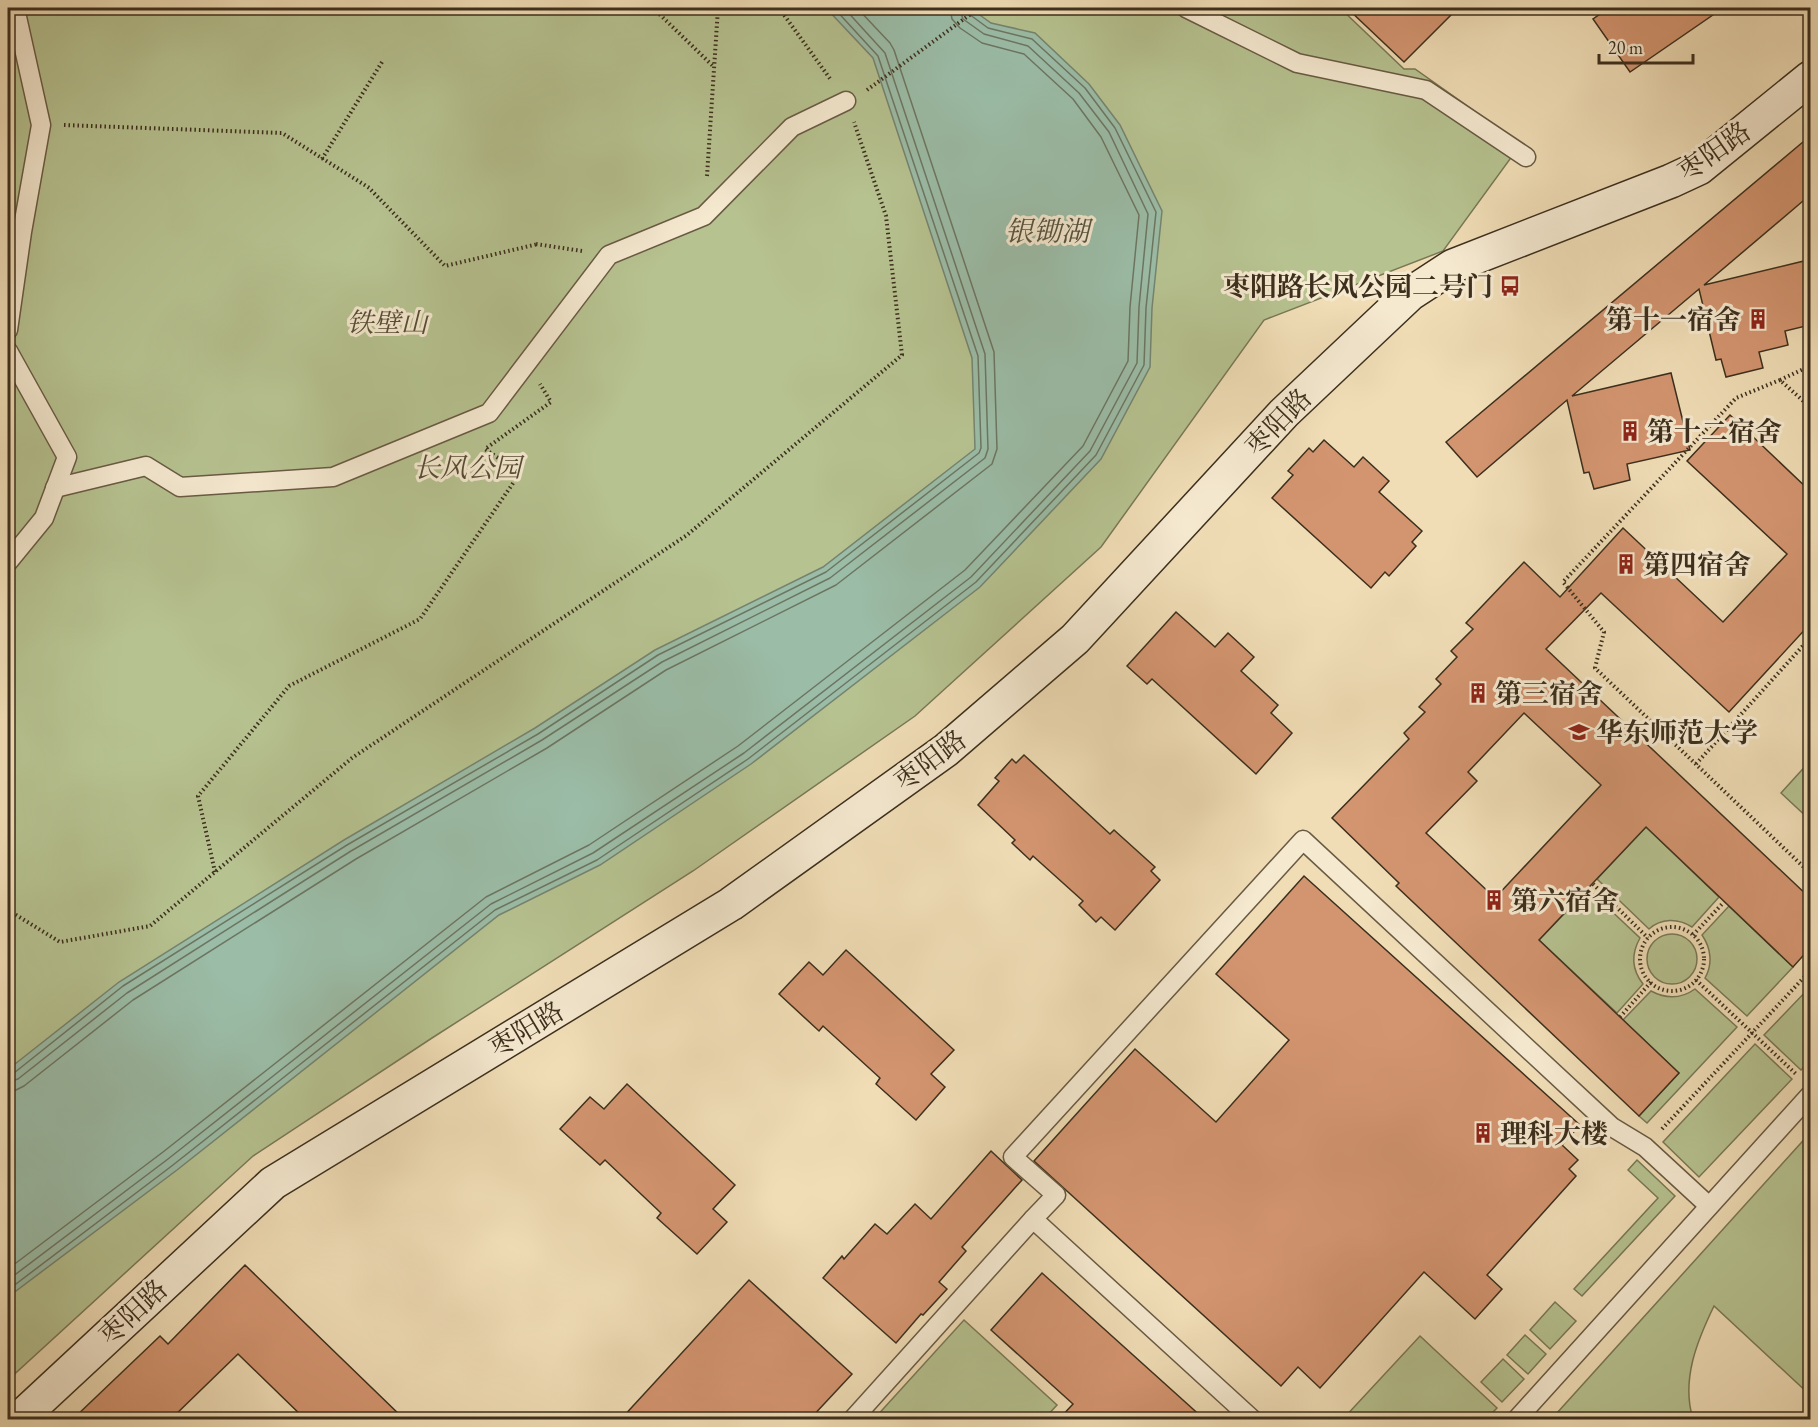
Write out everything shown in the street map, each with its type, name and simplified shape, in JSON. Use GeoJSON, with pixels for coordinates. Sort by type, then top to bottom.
{"type":"FeatureCollection","features":[{"type":"Feature","properties":{"kind":"street","name":"枣阳路"},"geometry":{"type":"LineString","coordinates":[[18,1419],[273,1183],[731,904],[946,750],[1075,639],[1284,413],[1410,294],[1453,266],[1699,168],[1810,78]]}},
{"type":"Feature","properties":{"kind":"lane"},"geometry":{"type":"LineString","coordinates":[[8,330],[41,125],[15,8]]}},
{"type":"Feature","properties":{"kind":"lane"},"geometry":{"type":"LineString","coordinates":[[1186,8],[1297,63],[1426,90],[1526,157]]}},
{"type":"Feature","properties":{"kind":"lane"},"geometry":{"type":"LineString","coordinates":[[55,488],[146,466],[180,487],[333,477],[489,413],[609,255],[704,216],[792,127],[846,101]]}},
{"type":"Feature","properties":{"kind":"lane"},"geometry":{"type":"LineString","coordinates":[[8,351],[67,457],[44,518],[8,562]]}},
{"type":"Feature","properties":{"kind":"lane"},"geometry":{"type":"LineString","coordinates":[[852,1419],[1056,1195],[1013,1157],[1303,840],[1612,1127],[1645,1147],[1709,1206]]}},
{"type":"Feature","properties":{"kind":"lane"},"geometry":{"type":"LineString","coordinates":[[1516,1419],[1709,1206],[1806,1087]]}},
{"type":"Feature","properties":{"kind":"lane"},"geometry":{"type":"LineString","coordinates":[[1033,1219],[1253,1419]]}},
{"type":"Feature","properties":{"kind":"path"},"geometry":{"type":"LineString","coordinates":[[653,8],[714,67]]}},
{"type":"Feature","properties":{"kind":"path"},"geometry":{"type":"LineString","coordinates":[[704,216],[718,8]]}},
{"type":"Feature","properties":{"kind":"path"},"geometry":{"type":"LineString","coordinates":[[8,910],[60,942],[150,926],[352,758],[687,535],[902,355],[886,216],[846,101],[779,8]]}},
{"type":"Feature","properties":{"kind":"path"},"geometry":{"type":"LineString","coordinates":[[846,101],[873,86],[979,8]]}},
{"type":"Feature","properties":{"kind":"path"},"geometry":{"type":"LineString","coordinates":[[322,159],[382,62]]}},
{"type":"Feature","properties":{"kind":"path"},"geometry":{"type":"LineString","coordinates":[[41,125],[282,133],[371,189]]}},
{"type":"Feature","properties":{"kind":"path"},"geometry":{"type":"LineString","coordinates":[[364,182],[445,266],[535,244],[609,255]]}},
{"type":"Feature","properties":{"kind":"path"},"geometry":{"type":"LineString","coordinates":[[215,872],[198,796],[289,686],[420,620],[520,473],[485,449],[551,402],[528,363]]}},
{"type":"Feature","properties":{"kind":"path"},"geometry":{"type":"LineString","coordinates":[[1810,366],[1736,398],[1563,582],[1604,632],[1595,668],[1810,873]]}},
{"type":"Feature","properties":{"kind":"path"},"geometry":{"type":"LineString","coordinates":[[1780,380],[1810,407]]}},
{"type":"Feature","properties":{"kind":"path"},"geometry":{"type":"LineString","coordinates":[[1696,764],[1810,638]]}},
{"type":"Feature","properties":{"kind":"path"},"geometry":{"type":"LineString","coordinates":[[1593,884],[1648,938]]}},
{"type":"Feature","properties":{"kind":"path"},"geometry":{"type":"LineString","coordinates":[[1693,935],[1724,902]]}},
{"type":"Feature","properties":{"kind":"path"},"geometry":{"type":"LineString","coordinates":[[1671,927],[1683,928],[1693,935],[1701,945],[1704,956],[1703,969],[1696,980],[1674,991],[1662,989],[1651,982],[1644,972],[1641,960],[1642,948],[1648,938],[1658,930],[1671,927]]}},
{"type":"Feature","properties":{"kind":"path"},"geometry":{"type":"LineString","coordinates":[[1645,1147],[1810,971]]}},
{"type":"Feature","properties":{"kind":"path"},"geometry":{"type":"LineString","coordinates":[[1696,980],[1806,1087]]}},
{"type":"Feature","properties":{"kind":"path"},"geometry":{"type":"LineString","coordinates":[[1620,1017],[1651,982]]}},
{"type":"Feature","properties":{"kind":"green space","name":"长风公园"},"geometry":{"type":"Polygon","coordinates":[[[8,8],[1340,8],[1404,69],[1415,69],[1521,144],[1443,251],[1264,320],[1101,547],[915,716],[693,871],[253,1156],[8,1380],[8,8]]]}},
{"type":"Feature","properties":{"kind":"green space"},"geometry":{"type":"Polygon","coordinates":[[[1810,761],[1810,820],[1781,793],[1810,761]]]}},
{"type":"Feature","properties":{"kind":"green space"},"geometry":{"type":"Polygon","coordinates":[[[1646,827],[1719,897],[1692,927],[1670,920],[1649,929],[1597,879],[1646,827]]]}},
{"type":"Feature","properties":{"kind":"green space"},"geometry":{"type":"Polygon","coordinates":[[[1588,889],[1640,938],[1635,950],[1634,962],[1643,984],[1617,1013],[1539,940],[1588,889]]]}},
{"type":"Feature","properties":{"kind":"green space"},"geometry":{"type":"Polygon","coordinates":[[[1729,906],[1793,967],[1747,1016],[1705,978],[1710,956],[1702,935],[1729,906]]]}},
{"type":"Feature","properties":{"kind":"green space"},"geometry":{"type":"Polygon","coordinates":[[[1672,934],[1681,936],[1692,945],[1697,959],[1695,968],[1686,979],[1672,984],[1663,982],[1652,973],[1647,959],[1649,950],[1658,939],[1672,934]]]}},
{"type":"Feature","properties":{"kind":"green space"},"geometry":{"type":"Polygon","coordinates":[[[1810,987],[1810,1061],[1801,1070],[1764,1035],[1810,987]]]}},
{"type":"Feature","properties":{"kind":"green space"},"geometry":{"type":"Polygon","coordinates":[[[1695,989],[1737,1027],[1647,1123],[1639,1116],[1679,1073],[1623,1020],[1651,991],[1673,997],[1684,995],[1695,989]]]}},
{"type":"Feature","properties":{"kind":"green space"},"geometry":{"type":"Polygon","coordinates":[[[1755,1044],[1792,1079],[1699,1177],[1663,1142],[1755,1044]]]}},
{"type":"Feature","properties":{"kind":"green space"},"geometry":{"type":"Polygon","coordinates":[[[1810,1133],[1810,1395],[1714,1306],[1697,1347],[1690,1375],[1689,1390],[1693,1419],[1565,1419],[1557,1413],[1810,1133]]]}},
{"type":"Feature","properties":{"kind":"green space"},"geometry":{"type":"Polygon","coordinates":[[[1637,1160],[1675,1196],[1582,1296],[1574,1289],[1658,1198],[1628,1170],[1637,1160]]]}},
{"type":"Feature","properties":{"kind":"green space"},"geometry":{"type":"Polygon","coordinates":[[[1555,1302],[1576,1321],[1550,1349],[1530,1330],[1555,1302]]]}},
{"type":"Feature","properties":{"kind":"green space"},"geometry":{"type":"Polygon","coordinates":[[[964,1320],[1057,1405],[1044,1419],[874,1419],[964,1320]]]}},
{"type":"Feature","properties":{"kind":"green space"},"geometry":{"type":"Polygon","coordinates":[[[1525,1335],[1546,1354],[1528,1374],[1507,1355],[1525,1335]]]}},
{"type":"Feature","properties":{"kind":"green space"},"geometry":{"type":"Polygon","coordinates":[[[1420,1336],[1497,1408],[1486,1419],[1343,1419],[1420,1336]]]}},
{"type":"Feature","properties":{"kind":"green space"},"geometry":{"type":"Polygon","coordinates":[[[1503,1359],[1524,1379],[1502,1402],[1481,1382],[1503,1359]]]}},
{"type":"Feature","properties":{"kind":"water","name":"银锄湖"},"geometry":{"type":"Polygon","coordinates":[[[826,8],[970,8],[991,23],[1035,33],[1089,84],[1120,125],[1162,211],[1152,308],[1150,367],[1101,459],[980,587],[751,764],[600,865],[499,915],[177,1170],[8,1297],[8,1070],[119,982],[344,840],[535,728],[655,650],[823,567],[975,449],[972,358],[873,58],[826,8]]]}},
{"type":"Feature","properties":{"kind":"building"},"geometry":{"type":"Polygon","coordinates":[[[1347,8],[1458,8],[1404,62],[1347,8]]]}},
{"type":"Feature","properties":{"kind":"building"},"geometry":{"type":"Polygon","coordinates":[[[1609,8],[1723,8],[1630,72],[1593,19],[1609,8]]]}},
{"type":"Feature","properties":{"kind":"building"},"geometry":{"type":"Polygon","coordinates":[[[1810,136],[1810,195],[1704,285],[1804,261],[1810,289],[1810,325],[1785,331],[1788,345],[1759,352],[1763,368],[1726,377],[1721,359],[1716,360],[1699,289],[1572,396],[1671,373],[1690,450],[1627,464],[1630,480],[1594,489],[1589,472],[1584,473],[1567,400],[1477,477],[1446,442],[1810,136]]]}},
{"type":"Feature","properties":{"kind":"building"},"geometry":{"type":"Polygon","coordinates":[[[1730,415],[1810,491],[1810,624],[1729,712],[1601,593],[1546,649],[1810,898],[1810,948],[1793,967],[1646,827],[1539,940],[1679,1073],[1639,1116],[1396,886],[1399,883],[1332,818],[1409,739],[1404,733],[1425,712],[1419,707],[1441,684],[1436,679],[1457,657],[1451,651],[1473,629],[1466,623],[1524,562],[1560,597],[1623,528],[1723,622],[1787,554],[1687,461],[1730,415]],[[1524,713],[1468,772],[1477,781],[1426,833],[1495,898],[1601,785],[1524,713]]]}},
{"type":"Feature","properties":{"kind":"building"},"geometry":{"type":"Polygon","coordinates":[[[1324,440],[1354,467],[1363,457],[1389,481],[1379,492],[1422,531],[1412,542],[1416,546],[1389,576],[1385,572],[1371,588],[1272,498],[1293,475],[1288,471],[1309,448],[1313,452],[1324,440]]]}},
{"type":"Feature","properties":{"kind":"building"},"geometry":{"type":"Polygon","coordinates":[[[1176,612],[1215,647],[1228,633],[1254,657],[1241,671],[1278,705],[1271,713],[1292,733],[1256,774],[1152,679],[1147,684],[1127,666],[1176,612]]]}},
{"type":"Feature","properties":{"kind":"building"},"geometry":{"type":"Polygon","coordinates":[[[1024,755],[1110,834],[1114,830],[1155,867],[1151,871],[1160,880],[1115,930],[1101,917],[1096,922],[1079,905],[1083,901],[1033,856],[1030,860],[1012,843],[1015,840],[978,805],[999,781],[995,778],[1012,759],[1016,763],[1024,755]]]}},
{"type":"Feature","properties":{"kind":"building","name":"理科大楼"},"geometry":{"type":"Polygon","coordinates":[[[1304,876],[1580,1125],[1562,1145],[1578,1160],[1569,1169],[1576,1176],[1487,1275],[1502,1289],[1475,1319],[1424,1272],[1320,1388],[1298,1367],[1281,1386],[1034,1161],[1135,1049],[1216,1122],[1289,1040],[1216,974],[1304,876]]]}},
{"type":"Feature","properties":{"kind":"building"},"geometry":{"type":"Polygon","coordinates":[[[846,950],[954,1050],[931,1074],[945,1087],[916,1120],[876,1084],[880,1078],[823,1026],[819,1031],[779,994],[809,962],[823,975],[846,950]]]}},
{"type":"Feature","properties":{"kind":"building"},"geometry":{"type":"Polygon","coordinates":[[[627,1084],[735,1185],[713,1209],[727,1222],[697,1254],[657,1218],[661,1213],[605,1160],[600,1165],[560,1129],[590,1097],[604,1109],[627,1084]]]}},
{"type":"Feature","properties":{"kind":"building"},"geometry":{"type":"Polygon","coordinates":[[[991,1151],[1022,1180],[962,1247],[966,1251],[939,1282],[947,1289],[896,1343],[823,1278],[842,1256],[844,1259],[875,1224],[887,1234],[915,1204],[931,1219],[991,1151]]]}},
{"type":"Feature","properties":{"kind":"building"},"geometry":{"type":"Polygon","coordinates":[[[245,1265],[404,1419],[305,1419],[238,1354],[171,1419],[73,1419],[160,1336],[168,1344],[245,1265]]]}},
{"type":"Feature","properties":{"kind":"building"},"geometry":{"type":"Polygon","coordinates":[[[1042,1273],[1204,1419],[1059,1419],[1073,1404],[991,1330],[1042,1273]]]}},
{"type":"Feature","properties":{"kind":"building"},"geometry":{"type":"Polygon","coordinates":[[[749,1280],[852,1374],[810,1419],[621,1419],[749,1280]]]}},
{"type":"Feature","properties":{"kind":"place","name":"枣阳路长风公园二号门"},"geometry":{"type":"Point","coordinates":[1510,286]}},
{"type":"Feature","properties":{"kind":"place","name":"第十一宿舍"},"geometry":{"type":"Point","coordinates":[1758,319]}},
{"type":"Feature","properties":{"kind":"place","name":"第十二宿舍"},"geometry":{"type":"Point","coordinates":[1630,431]}},
{"type":"Feature","properties":{"kind":"place","name":"第四宿舍"},"geometry":{"type":"Point","coordinates":[1626,564]}},
{"type":"Feature","properties":{"kind":"place","name":"第三宿舍"},"geometry":{"type":"Point","coordinates":[1478,693]}},
{"type":"Feature","properties":{"kind":"place","name":"华东师范大学"},"geometry":{"type":"Point","coordinates":[1579,732]}},
{"type":"Feature","properties":{"kind":"place","name":"第六宿舍"},"geometry":{"type":"Point","coordinates":[1494,900]}},
{"type":"Feature","properties":{"kind":"place","name":"理科大楼"},"geometry":{"type":"Point","coordinates":[1483,1133]}},
{"type":"Feature","properties":{"kind":"park label","name":"铁壁山"},"geometry":{"type":"Point","coordinates":[387,322]}}]}
